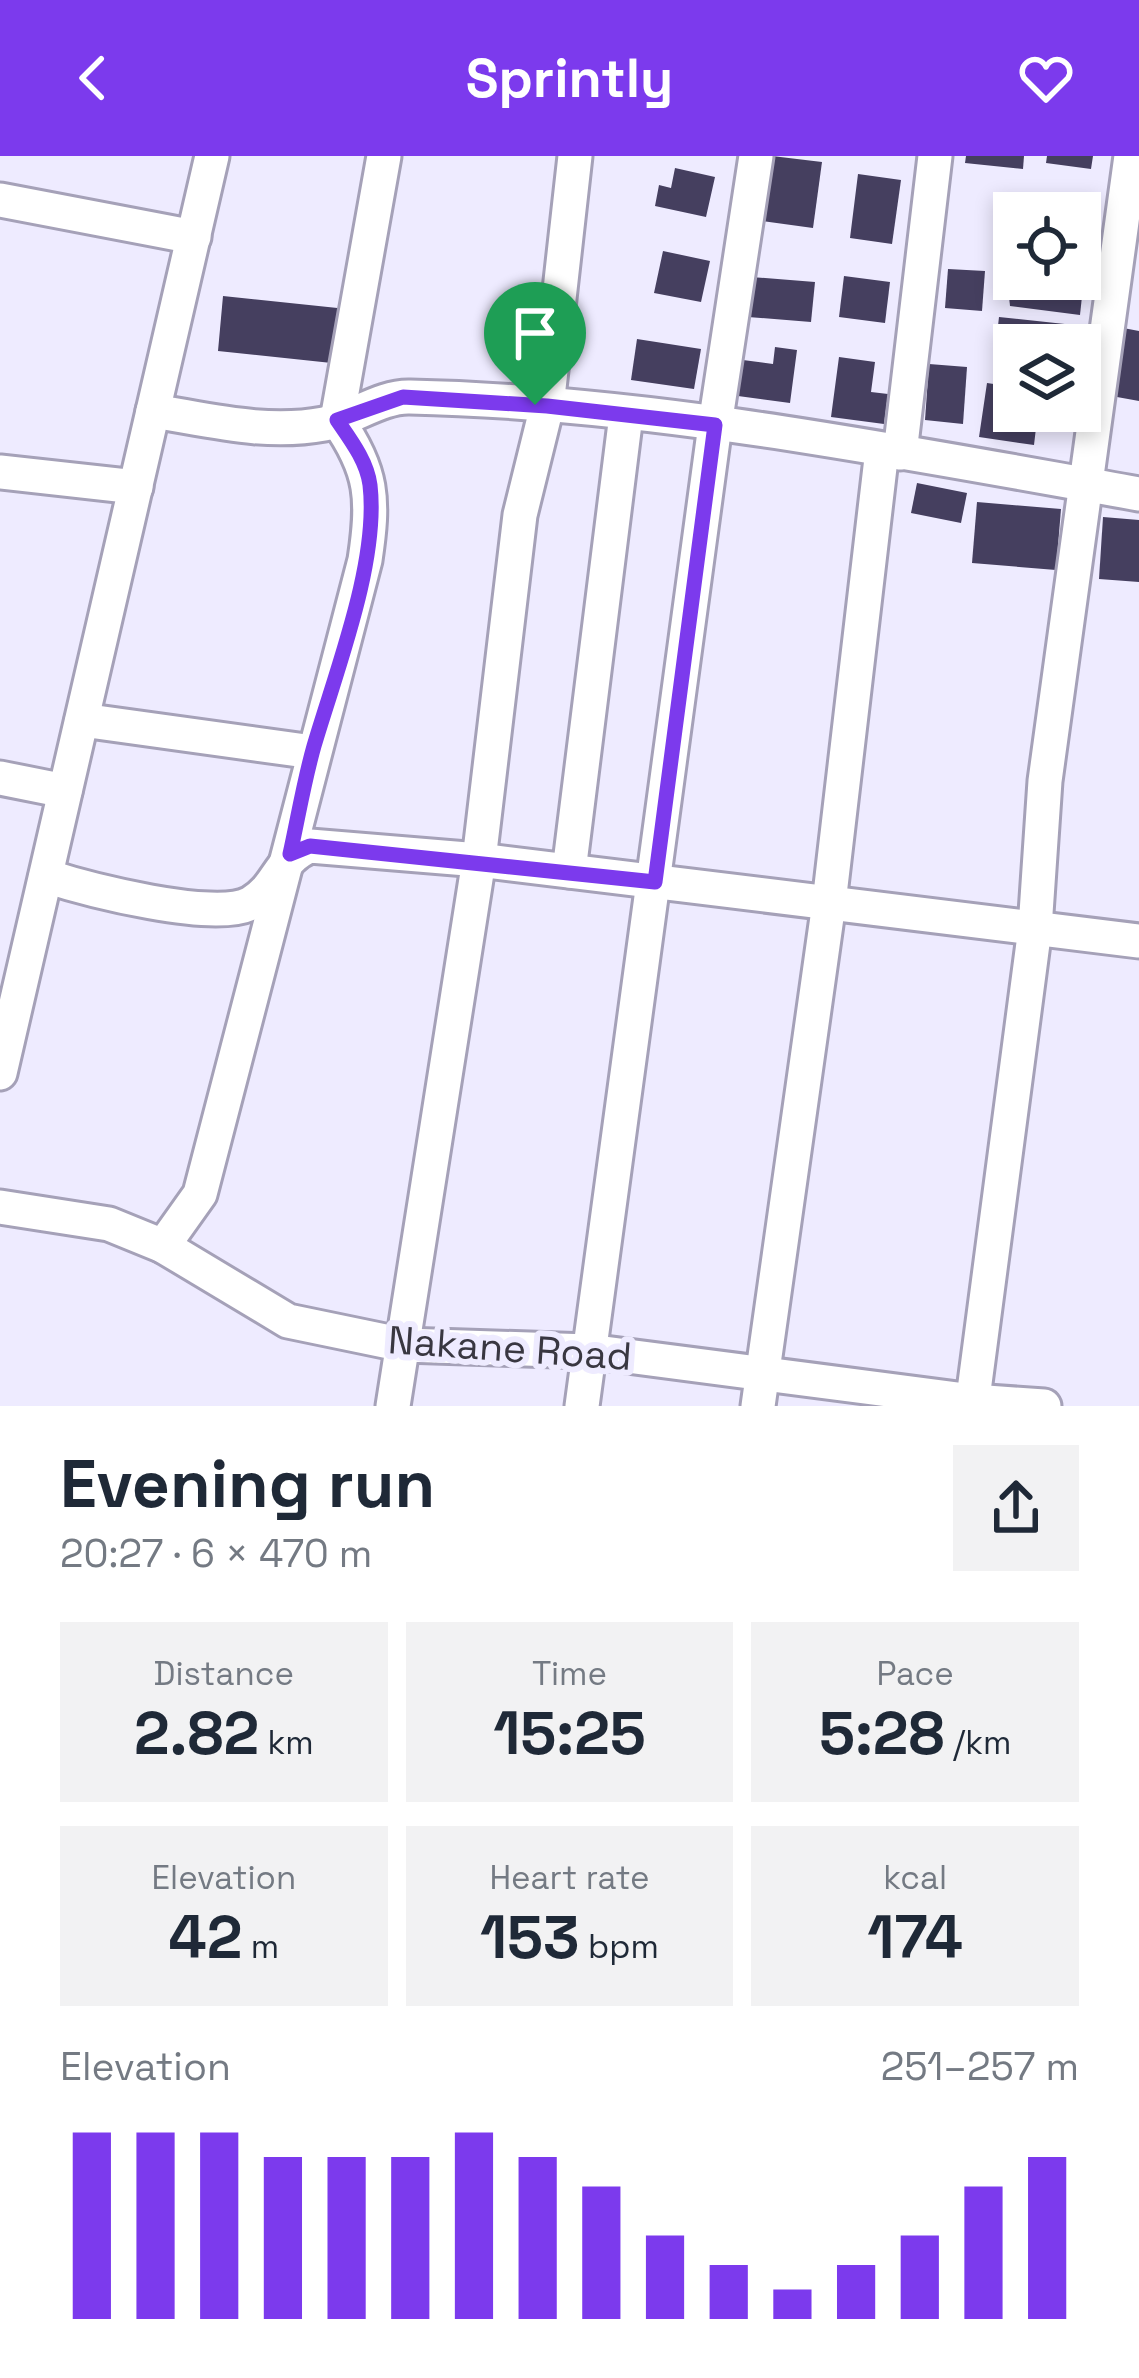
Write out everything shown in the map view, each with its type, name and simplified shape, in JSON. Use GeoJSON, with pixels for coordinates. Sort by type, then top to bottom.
{"type":"FeatureCollection","features":[{"type":"Feature","properties":{"kind":"street"},"geometry":{"type":"LineString","coordinates":[[0,1073],[212,156]]}},
{"type":"Feature","properties":{"kind":"street"},"geometry":{"type":"LineString","coordinates":[[163,1246],[200,1194],[365,560],[371,519],[369,480],[355,445],[337,420],[384,156]]}},
{"type":"Feature","properties":{"kind":"street"},"geometry":{"type":"LineString","coordinates":[[393,1406],[478,860],[520,515],[547,406],[574,156]]}},
{"type":"Feature","properties":{"kind":"street"},"geometry":{"type":"LineString","coordinates":[[583,1406],[715,425],[756,156]]}},
{"type":"Feature","properties":{"kind":"street"},"geometry":{"type":"LineString","coordinates":[[760,1389],[935,156]]}},
{"type":"Feature","properties":{"kind":"street"},"geometry":{"type":"LineString","coordinates":[[972,1403],[1035,928],[1045,781],[1131,156]]}},
{"type":"Feature","properties":{"kind":"street"},"geometry":{"type":"LineString","coordinates":[[0,200],[194,237]]}},
{"type":"Feature","properties":{"kind":"street"},"geometry":{"type":"LineString","coordinates":[[153,411],[275,430],[337,420],[403,397],[547,406],[891,451],[1139,494]]}},
{"type":"Feature","properties":{"kind":"street"},"geometry":{"type":"LineString","coordinates":[[569,872],[626,415]]}},
{"type":"Feature","properties":{"kind":"street"},"geometry":{"type":"LineString","coordinates":[[0,472],[136,487]]}},
{"type":"Feature","properties":{"kind":"street"},"geometry":{"type":"LineString","coordinates":[[82,720],[313,752]]}},
{"type":"Feature","properties":{"kind":"street"},"geometry":{"type":"LineString","coordinates":[[0,778],[65,791]]}},
{"type":"Feature","properties":{"kind":"street"},"geometry":{"type":"LineString","coordinates":[[46,876],[82,888],[189,907],[235,909],[268,890],[290,854],[310,846],[478,860],[1139,941]]}},
{"type":"Feature","properties":{"kind":"street","name":"Nakane Road"},"geometry":{"type":"LineString","coordinates":[[0,1207],[109,1225],[163,1246],[288,1321],[404,1345],[589,1351],[760,1389],[1044,1406]]}},
{"type":"Feature","properties":{"kind":"building"},"geometry":{"type":"Polygon","coordinates":[[[772,156],[822,162],[813,228],[762,221],[772,156]]]}},
{"type":"Feature","properties":{"kind":"building"},"geometry":{"type":"Polygon","coordinates":[[[966,156],[1024,156],[1023,169],[965,163],[966,156]]]}},
{"type":"Feature","properties":{"kind":"building"},"geometry":{"type":"Polygon","coordinates":[[[1047,156],[1093,156],[1091,169],[1046,163],[1047,156]]]}},
{"type":"Feature","properties":{"kind":"building"},"geometry":{"type":"Polygon","coordinates":[[[675,168],[715,177],[706,217],[655,206],[659,185],[671,188],[675,168]]]}},
{"type":"Feature","properties":{"kind":"building"},"geometry":{"type":"Polygon","coordinates":[[[858,174],[901,180],[892,244],[850,238],[858,174]]]}},
{"type":"Feature","properties":{"kind":"building"},"geometry":{"type":"Polygon","coordinates":[[[663,251],[710,261],[701,302],[654,293],[663,251]]]}},
{"type":"Feature","properties":{"kind":"building"},"geometry":{"type":"Polygon","coordinates":[[[948,269],[985,271],[982,311],[945,308],[948,269]]]}},
{"type":"Feature","properties":{"kind":"building"},"geometry":{"type":"Polygon","coordinates":[[[844,276],[890,282],[885,323],[839,317],[844,276]]]}},
{"type":"Feature","properties":{"kind":"building"},"geometry":{"type":"Polygon","coordinates":[[[751,277],[815,282],[811,322],[748,317],[751,277]]]}},
{"type":"Feature","properties":{"kind":"building"},"geometry":{"type":"Polygon","coordinates":[[[223,296],[347,309],[341,364],[218,351],[223,296]]]}},
{"type":"Feature","properties":{"kind":"building"},"geometry":{"type":"Polygon","coordinates":[[[1009,300],[1082,300],[1080,315],[1010,306],[1009,300]]]}},
{"type":"Feature","properties":{"kind":"building"},"geometry":{"type":"Polygon","coordinates":[[[999,317],[1065,324],[998,324],[999,317]]]}},
{"type":"Feature","properties":{"kind":"building"},"geometry":{"type":"Polygon","coordinates":[[[1118,327],[1139,331],[1139,401],[1106,395],[1118,327]]]}},
{"type":"Feature","properties":{"kind":"building"},"geometry":{"type":"Polygon","coordinates":[[[637,339],[701,349],[694,389],[631,380],[637,339]]]}},
{"type":"Feature","properties":{"kind":"building"},"geometry":{"type":"Polygon","coordinates":[[[775,347],[797,350],[790,403],[738,396],[743,360],[773,364],[775,347]]]}},
{"type":"Feature","properties":{"kind":"building"},"geometry":{"type":"Polygon","coordinates":[[[839,357],[875,362],[871,392],[888,394],[884,424],[831,417],[839,357]]]}},
{"type":"Feature","properties":{"kind":"building"},"geometry":{"type":"Polygon","coordinates":[[[929,364],[967,367],[963,424],[925,420],[929,364]]]}},
{"type":"Feature","properties":{"kind":"building"},"geometry":{"type":"Polygon","coordinates":[[[987,383],[993,384],[993,432],[1036,432],[1034,445],[979,437],[987,383]]]}},
{"type":"Feature","properties":{"kind":"building"},"geometry":{"type":"Polygon","coordinates":[[[917,483],[967,493],[961,523],[911,513],[917,483]]]}},
{"type":"Feature","properties":{"kind":"building"},"geometry":{"type":"Polygon","coordinates":[[[977,502],[1061,509],[1056,570],[972,563],[977,502]]]}},
{"type":"Feature","properties":{"kind":"building"},"geometry":{"type":"Polygon","coordinates":[[[1103,517],[1139,520],[1139,582],[1099,579],[1103,517]]]}},
{"type":"Feature","properties":{"kind":"route"},"geometry":{"type":"LineString","coordinates":[[403,397],[535,405],[715,425],[655,882],[310,846],[290,854],[365,560],[371,519],[369,480],[355,445],[337,420],[403,397]]}}]}
